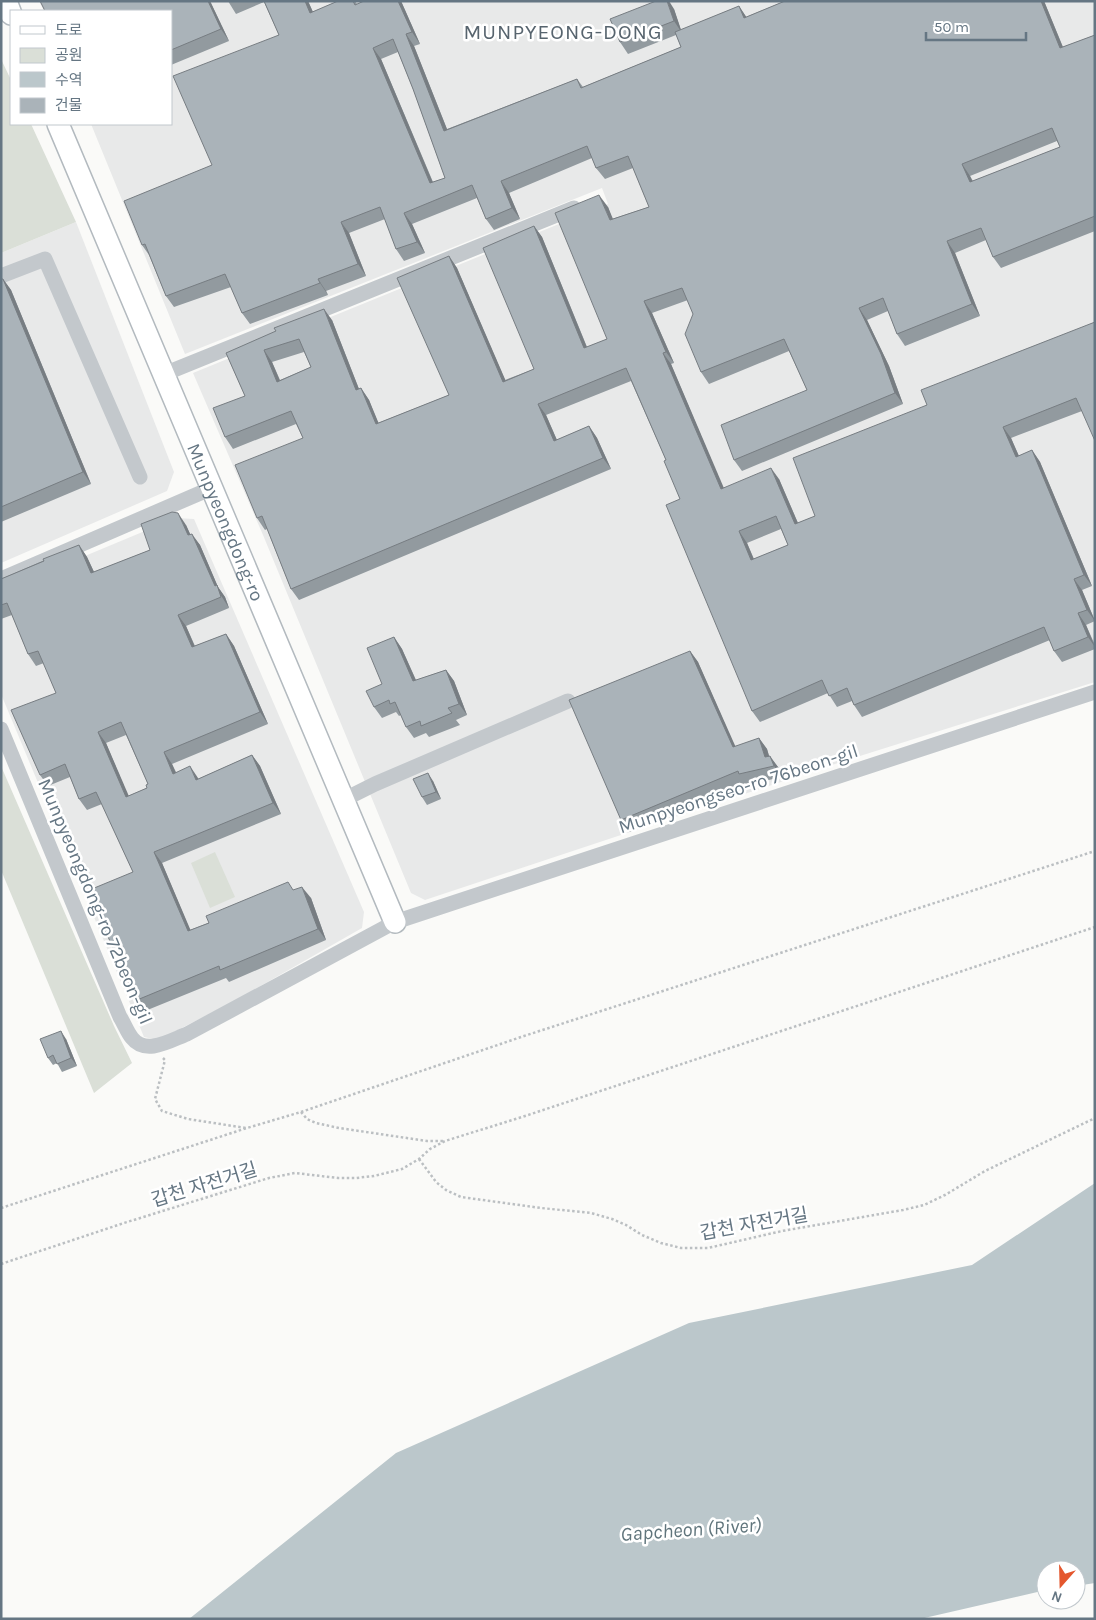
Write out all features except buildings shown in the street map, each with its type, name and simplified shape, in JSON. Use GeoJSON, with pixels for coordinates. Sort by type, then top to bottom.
{"type":"FeatureCollection","features":[{"type":"Feature","properties":{"kind":"main road","name":"Munpyeongdong-ro"},"geometry":{"type":"LineString","coordinates":[[58,125],[394,922]]}},
{"type":"Feature","properties":{"kind":"street"},"geometry":{"type":"LineString","coordinates":[[164,374],[590,201]]}},
{"type":"Feature","properties":{"kind":"street"},"geometry":{"type":"LineString","coordinates":[[1,276],[45,259],[140,477]]}},
{"type":"Feature","properties":{"kind":"street"},"geometry":{"type":"LineString","coordinates":[[1,579],[212,488]]}},
{"type":"Feature","properties":{"kind":"street","name":"Munpyeongseo-ro 76beon-gil"},"geometry":{"type":"LineString","coordinates":[[394,922],[1095,692]]}},
{"type":"Feature","properties":{"kind":"street"},"geometry":{"type":"LineString","coordinates":[[343,800],[375,784],[568,701]]}},
{"type":"Feature","properties":{"kind":"street","name":"Munpyeongdong-ro 72beon-gil"},"geometry":{"type":"LineString","coordinates":[[1,729],[120,1017],[132,1039],[140,1045],[155,1046],[187,1034],[394,922]]}},
{"type":"Feature","properties":{"kind":"path"},"geometry":{"type":"LineString","coordinates":[[1,1208],[1095,851]]}},
{"type":"Feature","properties":{"kind":"path","name":"갑천 자전거길"},"geometry":{"type":"LineString","coordinates":[[1,1264],[269,1178],[295,1173],[356,1178],[402,1169],[445,1141],[532,1114],[1095,926]]}},
{"type":"Feature","properties":{"kind":"path"},"geometry":{"type":"LineString","coordinates":[[155,1046],[164,1060],[155,1099],[162,1111],[188,1119],[246,1128]]}},
{"type":"Feature","properties":{"kind":"path"},"geometry":{"type":"LineString","coordinates":[[300,1112],[307,1119],[316,1123],[339,1128],[427,1141],[445,1141]]}},
{"type":"Feature","properties":{"kind":"path","name":"갑천 자전거길"},"geometry":{"type":"LineString","coordinates":[[419,1159],[436,1182],[446,1190],[461,1197],[591,1213],[612,1219],[661,1243],[681,1248],[708,1248],[782,1231],[903,1210],[924,1204],[1095,1118]]}},
{"type":"Feature","properties":{"kind":"shaded area"},"geometry":{"type":"Polygon","coordinates":[[[39,1],[1095,1],[1095,682],[844,761],[425,900],[411,893],[263,535],[193,373],[608,204],[602,188],[185,354],[91,125],[172,125],[172,10],[44,10],[39,1]]]}},
{"type":"Feature","properties":{"kind":"shaded area"},"geometry":{"type":"Polygon","coordinates":[[[76,222],[174,472],[167,491],[1,563],[1,253],[76,222]]]}},
{"type":"Feature","properties":{"kind":"shaded area"},"geometry":{"type":"Polygon","coordinates":[[[176,518],[194,519],[364,912],[362,928],[231,1003],[158,1040],[144,1037],[1,694],[1,591],[176,518]]]}},
{"type":"Feature","properties":{"kind":"green space"},"geometry":{"type":"Polygon","coordinates":[[[1,59],[10,78],[10,125],[31,125],[76,222],[1,253],[1,59]]]}},
{"type":"Feature","properties":{"kind":"green space"},"geometry":{"type":"Polygon","coordinates":[[[1,766],[114,1026],[132,1063],[94,1093],[1,870],[1,766]]]}},
{"type":"Feature","properties":{"kind":"green space"},"geometry":{"type":"Polygon","coordinates":[[[215,852],[235,897],[210,908],[191,863],[215,852]]]}},
{"type":"Feature","properties":{"kind":"water","name":"Gapcheon (River)"},"geometry":{"type":"Polygon","coordinates":[[[1095,1183],[1095,1583],[1086,1584],[1086,1560],[1036,1560],[1036,1592],[920,1619],[189,1619],[396,1453],[689,1323],[972,1265],[1095,1183]]]}},
{"type":"Feature","properties":{"kind":"district","name":"MUNPYEONG-DONG"},"geometry":{"type":"Point","coordinates":[563,32]}}]}
